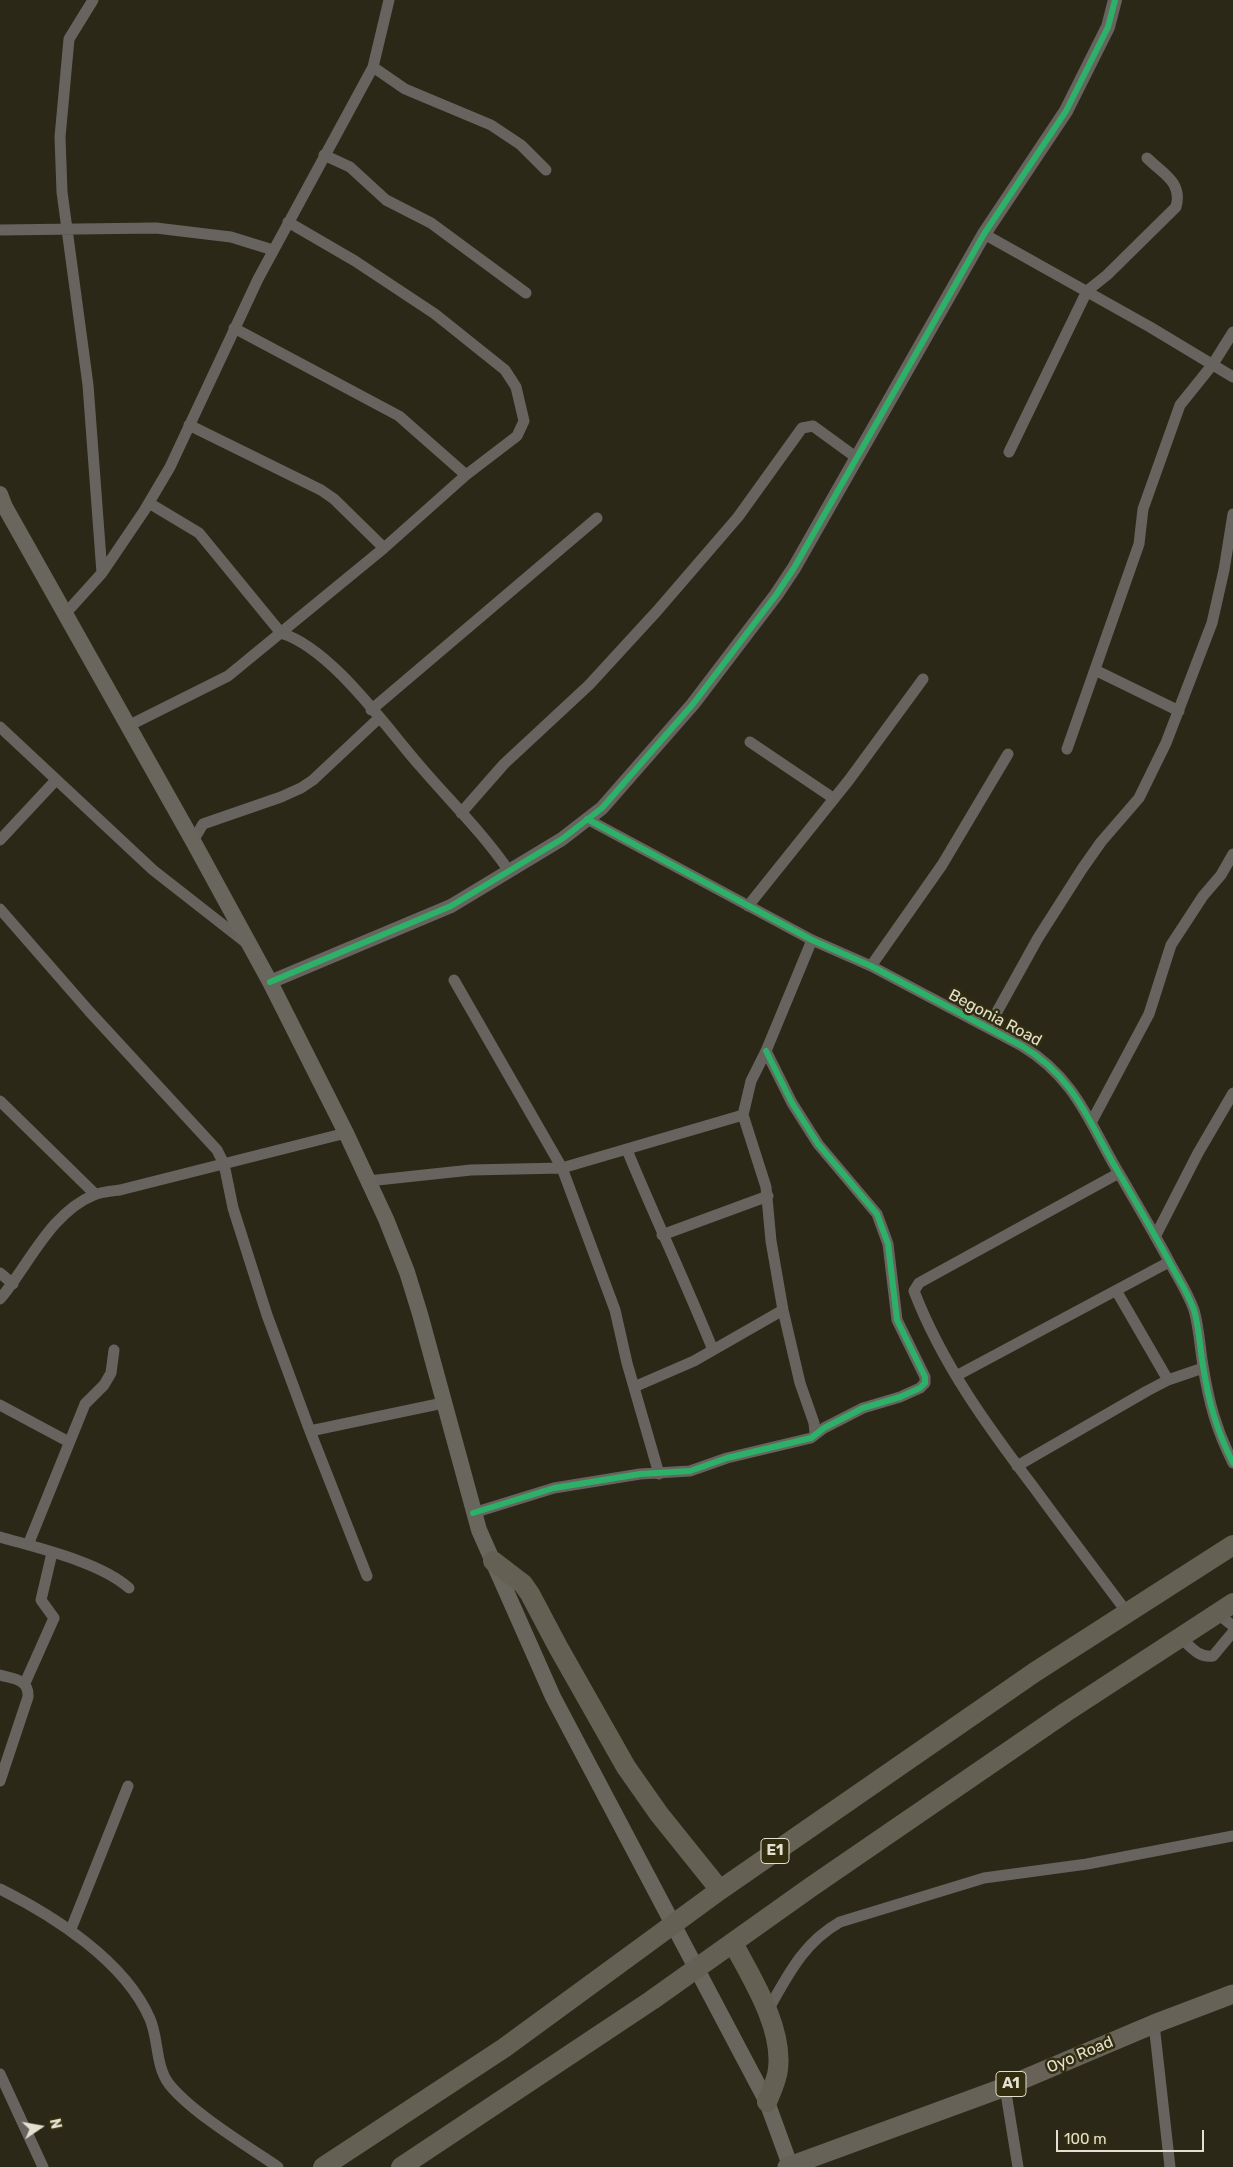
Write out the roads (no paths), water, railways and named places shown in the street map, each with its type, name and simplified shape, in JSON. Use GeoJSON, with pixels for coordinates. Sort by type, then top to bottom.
{"type":"FeatureCollection","features":[{"type":"Feature","properties":{"kind":"highway","name":"E1"},"geometry":{"type":"LineString","coordinates":[[323,2167],[504,2048],[720,1890],[1027,1677],[1233,1545]]}},
{"type":"Feature","properties":{"kind":"highway"},"geometry":{"type":"LineString","coordinates":[[493,1561],[523,1584],[530,1594],[626,1767],[669,1828],[720,1890]]}},
{"type":"Feature","properties":{"kind":"highway"},"geometry":{"type":"LineString","coordinates":[[401,2167],[652,2000],[1058,1717],[1180,1637],[1228,1614]]}},
{"type":"Feature","properties":{"kind":"highway"},"geometry":{"type":"LineString","coordinates":[[733,1943],[768,2010],[776,2040],[778,2070],[767,2102]]}},
{"type":"Feature","properties":{"kind":"highway","name":"Oyo Road"},"geometry":{"type":"LineString","coordinates":[[788,2166],[1005,2087],[1154,2024],[1233,1994]]}},
{"type":"Feature","properties":{"kind":"main road"},"geometry":{"type":"LineString","coordinates":[[0,494],[270,982],[346,1133],[407,1272],[473,1513],[493,1561],[553,1697],[767,2102],[788,2166]]}},
{"type":"Feature","properties":{"kind":"street"},"geometry":{"type":"LineString","coordinates":[[93,0],[73,29],[69,39],[66,55],[60,137],[62,192],[88,385],[102,573]]}},
{"type":"Feature","properties":{"kind":"street"},"geometry":{"type":"LineString","coordinates":[[65,614],[102,573],[149,503],[170,467],[234,328],[273,250],[372,67],[389,0]]}},
{"type":"Feature","properties":{"kind":"street"},"geometry":{"type":"LineString","coordinates":[[270,982],[451,906],[562,839],[602,808],[693,704],[776,594],[857,458],[984,234],[1066,111],[1108,28],[1115,0]]}},
{"type":"Feature","properties":{"kind":"street"},"geometry":{"type":"LineString","coordinates":[[372,67],[406,89],[491,125],[521,145],[546,170]]}},
{"type":"Feature","properties":{"kind":"street"},"geometry":{"type":"LineString","coordinates":[[324,155],[350,167],[386,200],[431,223],[526,293]]}},
{"type":"Feature","properties":{"kind":"street"},"geometry":{"type":"LineString","coordinates":[[1009,452],[1087,291],[1107,275],[1176,207],[1179,196],[1178,187],[1146,158]]}},
{"type":"Feature","properties":{"kind":"street"},"geometry":{"type":"LineString","coordinates":[[128,726],[228,676],[384,548],[466,475],[517,436],[522,428],[524,421],[516,386],[512,378],[435,314],[355,261],[288,222]]}},
{"type":"Feature","properties":{"kind":"street"},"geometry":{"type":"LineString","coordinates":[[0,230],[156,228],[204,232],[231,237],[273,250]]}},
{"type":"Feature","properties":{"kind":"street"},"geometry":{"type":"LineString","coordinates":[[984,234],[1087,291],[1233,377]]}},
{"type":"Feature","properties":{"kind":"street"},"geometry":{"type":"LineString","coordinates":[[234,328],[398,416],[466,475]]}},
{"type":"Feature","properties":{"kind":"street"},"geometry":{"type":"LineString","coordinates":[[1066,749],[1139,544],[1143,509],[1180,405],[1213,364],[1233,332]]}},
{"type":"Feature","properties":{"kind":"street"},"geometry":{"type":"LineString","coordinates":[[189,425],[320,490],[334,500],[384,548]]}},
{"type":"Feature","properties":{"kind":"street"},"geometry":{"type":"LineString","coordinates":[[460,813],[504,764],[589,685],[657,610],[738,517],[802,428],[813,426],[857,458]]}},
{"type":"Feature","properties":{"kind":"street"},"geometry":{"type":"LineString","coordinates":[[149,503],[199,533],[281,632],[295,637],[342,675],[460,813],[486,839],[509,871]]}},
{"type":"Feature","properties":{"kind":"street"},"geometry":{"type":"LineString","coordinates":[[988,1028],[1038,938],[1082,869],[1101,842],[1139,798],[1166,743],[1212,623],[1224,570],[1233,514]]}},
{"type":"Feature","properties":{"kind":"street"},"geometry":{"type":"LineString","coordinates":[[193,841],[202,824],[281,797],[313,780],[375,714],[597,518]]}},
{"type":"Feature","properties":{"kind":"street"},"geometry":{"type":"LineString","coordinates":[[1095,670],[1179,711]]}},
{"type":"Feature","properties":{"kind":"street"},"geometry":{"type":"LineString","coordinates":[[748,906],[849,780],[924,679]]}},
{"type":"Feature","properties":{"kind":"street"},"geometry":{"type":"LineString","coordinates":[[0,728],[153,870],[249,945]]}},
{"type":"Feature","properties":{"kind":"street"},"geometry":{"type":"LineString","coordinates":[[750,742],[833,798]]}},
{"type":"Feature","properties":{"kind":"street"},"geometry":{"type":"LineString","coordinates":[[871,966],[942,865],[1008,754]]}},
{"type":"Feature","properties":{"kind":"street"},"geometry":{"type":"LineString","coordinates":[[0,840],[56,780]]}},
{"type":"Feature","properties":{"kind":"street","name":"Begonia Road"},"geometry":{"type":"LineString","coordinates":[[587,819],[812,940],[871,966],[1039,1056],[1075,1095],[1092,1121],[1119,1173],[1156,1235],[1194,1311],[1203,1368],[1218,1432],[1233,1463]]}},
{"type":"Feature","properties":{"kind":"street"},"geometry":{"type":"LineString","coordinates":[[1092,1121],[1149,1014],[1171,945],[1233,854]]}},
{"type":"Feature","properties":{"kind":"street"},"geometry":{"type":"LineString","coordinates":[[0,909],[89,1011],[211,1142],[224,1164],[233,1208],[267,1315],[367,1576]]}},
{"type":"Feature","properties":{"kind":"street"},"geometry":{"type":"LineString","coordinates":[[812,940],[766,1051],[751,1081],[743,1115],[768,1196],[771,1241],[783,1310],[800,1383],[814,1423],[815,1433]]}},
{"type":"Feature","properties":{"kind":"street"},"geometry":{"type":"LineString","coordinates":[[454,980],[562,1168],[615,1310],[634,1387],[659,1474]]}},
{"type":"Feature","properties":{"kind":"street"},"geometry":{"type":"LineString","coordinates":[[473,1513],[554,1488],[640,1474],[690,1471],[727,1458],[811,1438],[815,1433],[862,1408],[900,1397],[920,1388],[925,1383],[925,1377],[897,1320],[888,1244],[877,1214],[818,1144],[792,1103],[766,1051]]}},
{"type":"Feature","properties":{"kind":"street"},"geometry":{"type":"LineString","coordinates":[[1156,1235],[1198,1153],[1233,1093]]}},
{"type":"Feature","properties":{"kind":"street"},"geometry":{"type":"LineString","coordinates":[[0,1100],[95,1194]]}},
{"type":"Feature","properties":{"kind":"street"},"geometry":{"type":"LineString","coordinates":[[368,1181],[471,1170],[562,1168],[743,1115]]}},
{"type":"Feature","properties":{"kind":"street"},"geometry":{"type":"LineString","coordinates":[[0,1299],[52,1228],[74,1207],[95,1194],[346,1133]]}},
{"type":"Feature","properties":{"kind":"street"},"geometry":{"type":"LineString","coordinates":[[627,1150],[713,1350]]}},
{"type":"Feature","properties":{"kind":"street"},"geometry":{"type":"LineString","coordinates":[[1119,1173],[919,1283],[914,1291],[927,1325],[956,1376],[1017,1466],[1126,1612]]}},
{"type":"Feature","properties":{"kind":"street"},"geometry":{"type":"LineString","coordinates":[[662,1235],[768,1196]]}},
{"type":"Feature","properties":{"kind":"street"},"geometry":{"type":"LineString","coordinates":[[956,1376],[1117,1292],[1169,1262]]}},
{"type":"Feature","properties":{"kind":"street"},"geometry":{"type":"LineString","coordinates":[[0,1273],[12,1284]]}},
{"type":"Feature","properties":{"kind":"street"},"geometry":{"type":"LineString","coordinates":[[1117,1292],[1168,1380]]}},
{"type":"Feature","properties":{"kind":"street"},"geometry":{"type":"LineString","coordinates":[[634,1387],[713,1350],[783,1310]]}},
{"type":"Feature","properties":{"kind":"street"},"geometry":{"type":"LineString","coordinates":[[28,1545],[85,1404],[104,1385],[111,1373],[114,1350]]}},
{"type":"Feature","properties":{"kind":"street"},"geometry":{"type":"LineString","coordinates":[[1017,1466],[1168,1380],[1203,1368]]}},
{"type":"Feature","properties":{"kind":"street"},"geometry":{"type":"LineString","coordinates":[[310,1431],[443,1403]]}},
{"type":"Feature","properties":{"kind":"street"},"geometry":{"type":"LineString","coordinates":[[0,1405],[69,1442]]}},
{"type":"Feature","properties":{"kind":"street"},"geometry":{"type":"LineString","coordinates":[[0,1538],[28,1545],[117,1577],[129,1588]]}},
{"type":"Feature","properties":{"kind":"street"},"geometry":{"type":"LineString","coordinates":[[25,1683],[54,1618],[41,1600],[52,1554]]}},
{"type":"Feature","properties":{"kind":"street"},"geometry":{"type":"LineString","coordinates":[[1180,1637],[1201,1656],[1207,1657],[1213,1656],[1233,1632]]}},
{"type":"Feature","properties":{"kind":"street"},"geometry":{"type":"LineString","coordinates":[[0,1674],[25,1683],[28,1688],[28,1697],[0,1781]]}},
{"type":"Feature","properties":{"kind":"street"},"geometry":{"type":"LineString","coordinates":[[70,1929],[128,1786]]}},
{"type":"Feature","properties":{"kind":"street"},"geometry":{"type":"LineString","coordinates":[[768,2010],[795,1964],[811,1943],[822,1932],[840,1922],[984,1878],[1087,1864],[1233,1836]]}},
{"type":"Feature","properties":{"kind":"street"},"geometry":{"type":"LineString","coordinates":[[0,1888],[70,1929],[125,1979],[151,2020],[162,2072],[178,2095],[240,2142],[278,2167]]}},
{"type":"Feature","properties":{"kind":"street"},"geometry":{"type":"LineString","coordinates":[[1154,2024],[1170,2167]]}},
{"type":"Feature","properties":{"kind":"street"},"geometry":{"type":"LineString","coordinates":[[0,2074],[43,2167]]}},
{"type":"Feature","properties":{"kind":"street"},"geometry":{"type":"LineString","coordinates":[[1005,2087],[1018,2167]]}}]}
